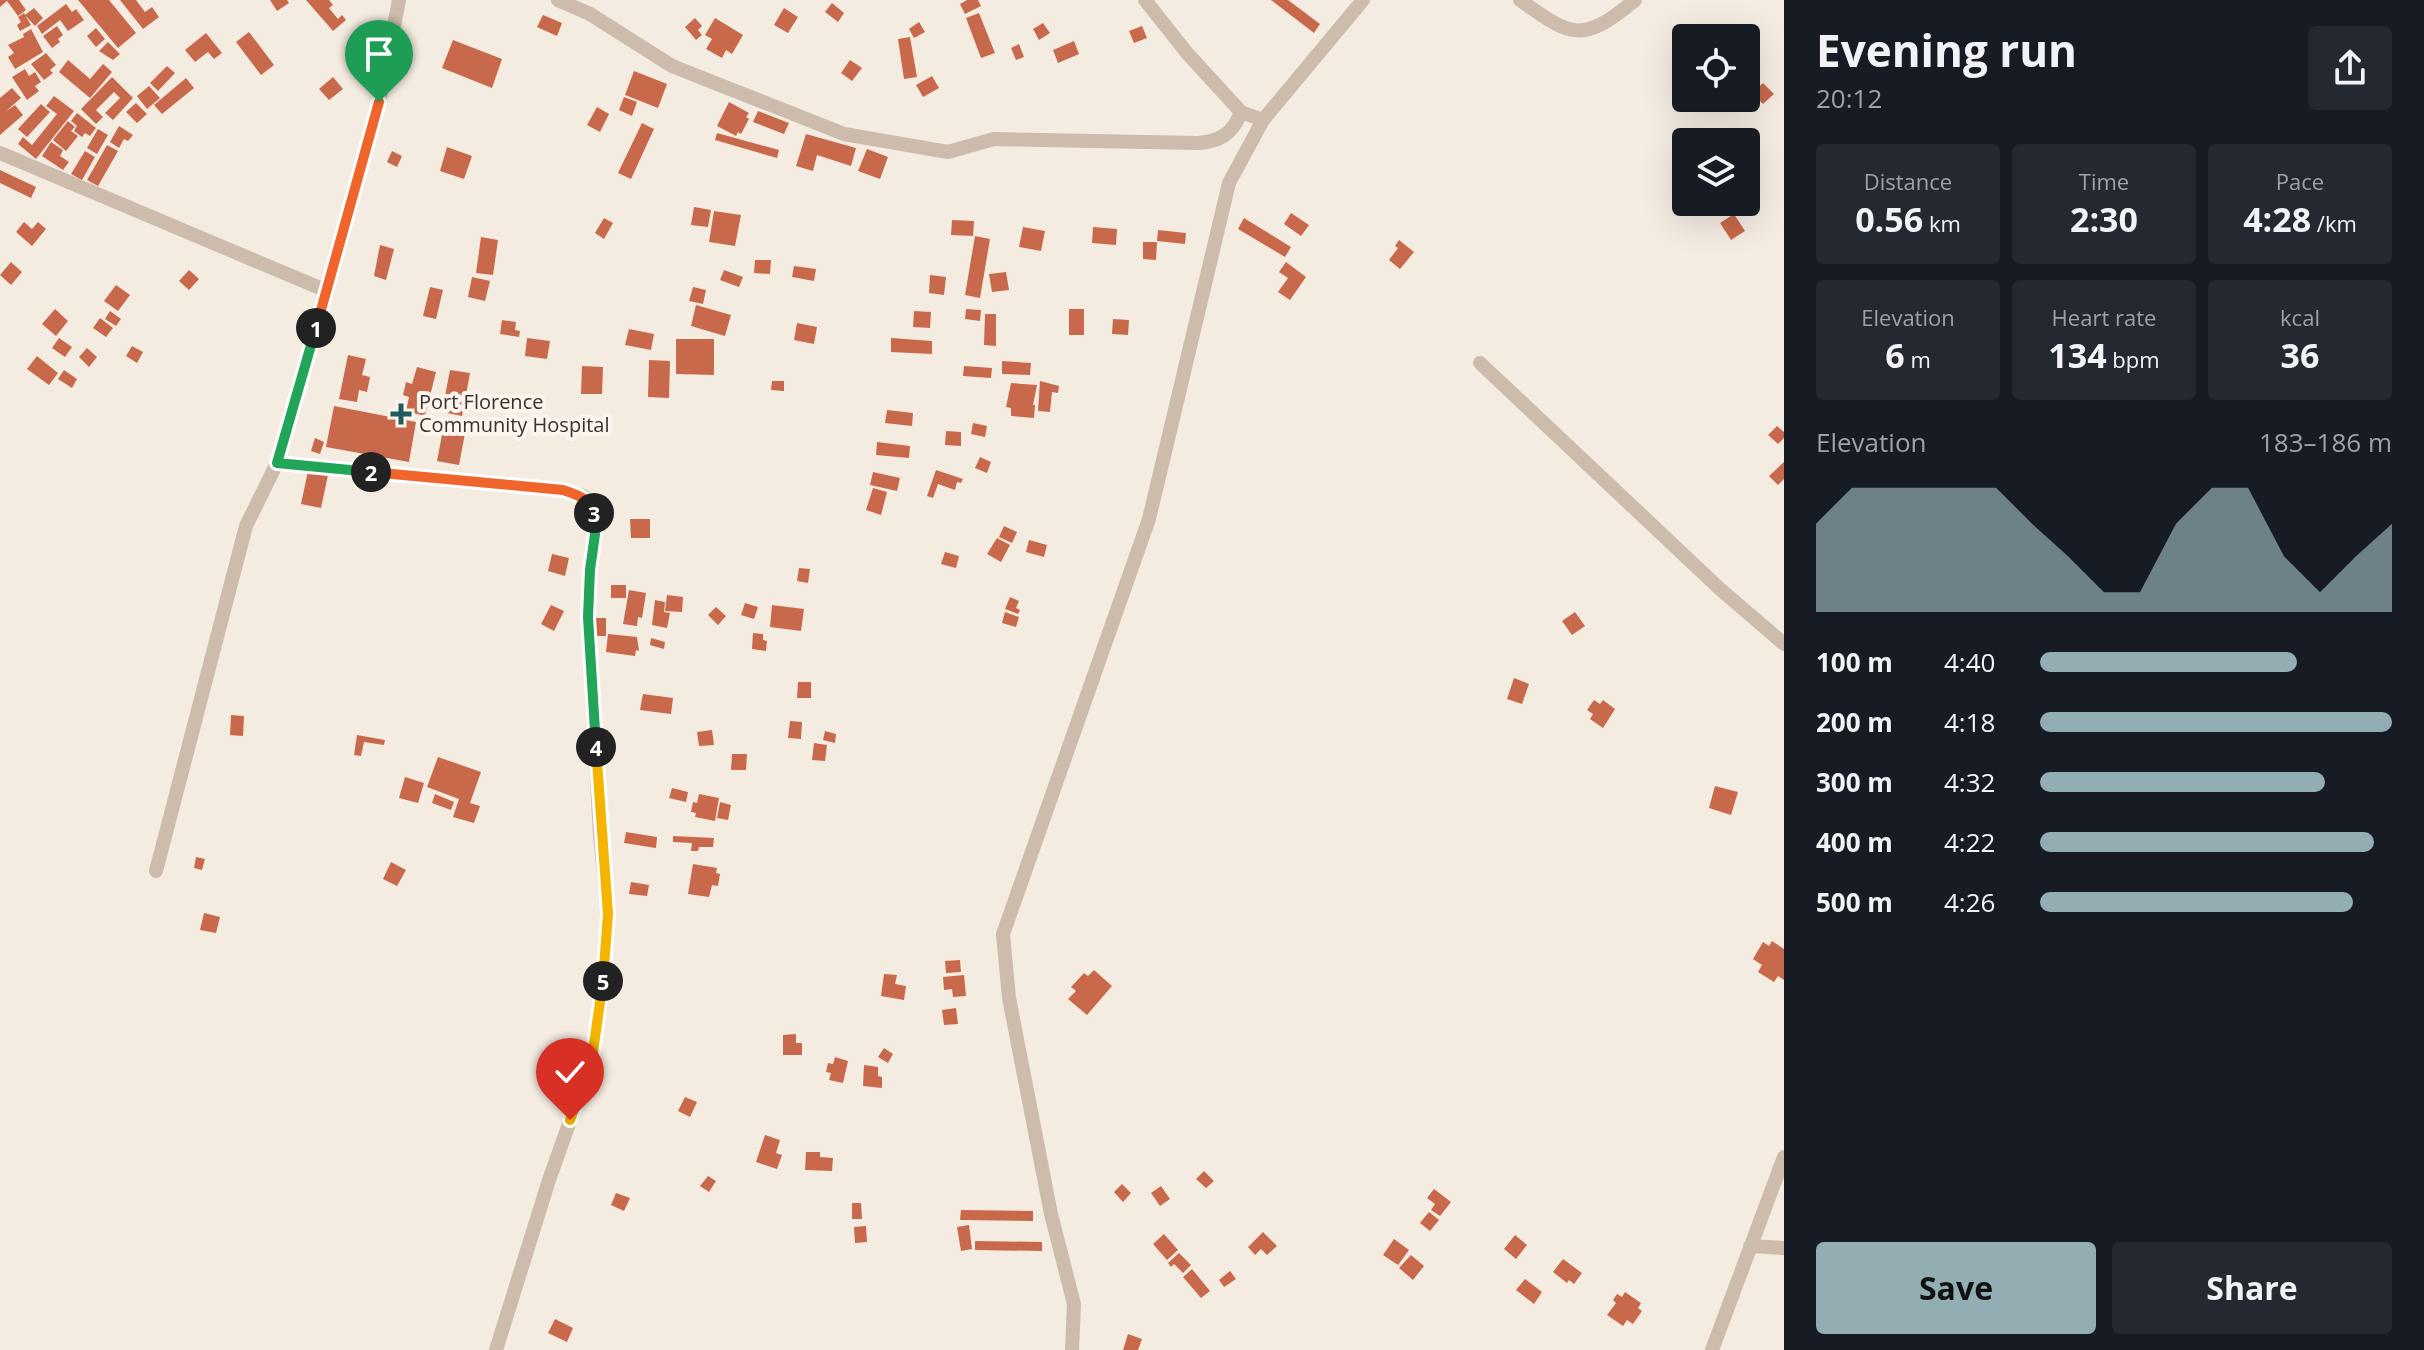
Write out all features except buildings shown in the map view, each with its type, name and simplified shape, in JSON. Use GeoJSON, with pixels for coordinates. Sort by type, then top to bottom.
{"type":"FeatureCollection","features":[{"type":"Feature","properties":{"kind":"street"},"geometry":{"type":"LineString","coordinates":[[156,871],[246,526],[277,463],[327,291],[379,102],[399,0]]}},
{"type":"Feature","properties":{"kind":"street"},"geometry":{"type":"LineString","coordinates":[[558,0],[590,14],[672,66],[790,115],[844,134],[948,152],[994,139],[1210,142],[1229,133],[1241,112]]}},
{"type":"Feature","properties":{"kind":"street"},"geometry":{"type":"LineString","coordinates":[[1145,0],[1187,53],[1241,112],[1263,120]]}},
{"type":"Feature","properties":{"kind":"street"},"geometry":{"type":"LineString","coordinates":[[1072,1350],[1074,1304],[1051,1214],[1009,998],[1003,934],[1149,519],[1229,183],[1263,120],[1363,0]]}},
{"type":"Feature","properties":{"kind":"street"},"geometry":{"type":"LineString","coordinates":[[1520,0],[1571,32],[1596,28],[1635,0]]}},
{"type":"Feature","properties":{"kind":"street"},"geometry":{"type":"LineString","coordinates":[[0,153],[327,291]]}},
{"type":"Feature","properties":{"kind":"street"},"geometry":{"type":"LineString","coordinates":[[1480,363],[1720,589],[1784,644]]}},
{"type":"Feature","properties":{"kind":"street"},"geometry":{"type":"LineString","coordinates":[[277,463],[563,490],[583,496],[594,514],[596,527],[588,617],[600,835],[608,914],[601,1002],[592,1059],[549,1180],[496,1350]]}},
{"type":"Feature","properties":{"kind":"street"},"geometry":{"type":"LineString","coordinates":[[1712,1350],[1784,1157]]}},
{"type":"Feature","properties":{"kind":"street"},"geometry":{"type":"LineString","coordinates":[[1750,1246],[1784,1248]]}},
{"type":"Feature","properties":{"kind":"place","name":"Port Florence Community Hospital"},"geometry":{"type":"Point","coordinates":[401,414]}},
{"type":"Feature","properties":{"kind":"route"},"geometry":{"type":"LineString","coordinates":[[379,102],[277,463],[563,490],[583,496],[590,503],[596,527],[588,617],[600,835],[608,914],[601,1002],[592,1059],[570,1120]]}}]}
